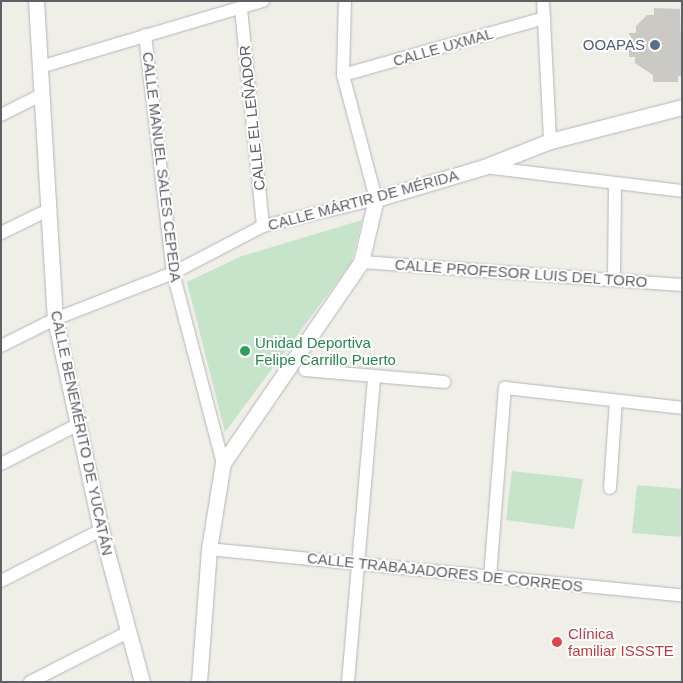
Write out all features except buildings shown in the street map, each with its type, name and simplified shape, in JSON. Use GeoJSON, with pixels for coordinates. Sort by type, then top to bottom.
{"type":"FeatureCollection","features":[{"type":"Feature","properties":{"kind":"street","name":"CALLE BENEMÉRITO DE YUCATÁN"},"geometry":{"type":"LineString","coordinates":[[36,1],[50,209],[55,319],[101,530],[142,682]]}},
{"type":"Feature","properties":{"kind":"street"},"geometry":{"type":"LineString","coordinates":[[40,67],[263,1]]}},
{"type":"Feature","properties":{"kind":"street"},"geometry":{"type":"LineString","coordinates":[[223,463],[361,262],[376,198],[343,75],[345,1]]}},
{"type":"Feature","properties":{"kind":"street"},"geometry":{"type":"LineString","coordinates":[[543,1],[550,142]]}},
{"type":"Feature","properties":{"kind":"street","name":"CALLE EL LEÑADOR"},"geometry":{"type":"LineString","coordinates":[[241,9],[263,226]]}},
{"type":"Feature","properties":{"kind":"street","name":"CALLE UXMAL"},"geometry":{"type":"LineString","coordinates":[[343,75],[544,18]]}},
{"type":"Feature","properties":{"kind":"street","name":"CALLE MANUEL SALES CEPEDA"},"geometry":{"type":"LineString","coordinates":[[145,35],[173,273],[223,463],[209,548],[199,682]]}},
{"type":"Feature","properties":{"kind":"street"},"geometry":{"type":"LineString","coordinates":[[1,115],[41,95]]}},
{"type":"Feature","properties":{"kind":"street","name":"CALLE MÁRTIR DE MÉRIDA"},"geometry":{"type":"LineString","coordinates":[[1,346],[55,319],[173,273],[263,226],[376,198],[484,167],[550,142],[682,107]]}},
{"type":"Feature","properties":{"kind":"street"},"geometry":{"type":"LineString","coordinates":[[484,167],[682,191]]}},
{"type":"Feature","properties":{"kind":"street"},"geometry":{"type":"LineString","coordinates":[[614,279],[616,184]]}},
{"type":"Feature","properties":{"kind":"street"},"geometry":{"type":"LineString","coordinates":[[1,233],[50,209]]}},
{"type":"Feature","properties":{"kind":"street","name":"CALLE PROFESOR LUIS DEL TORO"},"geometry":{"type":"LineString","coordinates":[[361,262],[682,285]]}},
{"type":"Feature","properties":{"kind":"street"},"geometry":{"type":"LineString","coordinates":[[305,370],[444,382]]}},
{"type":"Feature","properties":{"kind":"street"},"geometry":{"type":"LineString","coordinates":[[348,682],[356,563],[374,376]]}},
{"type":"Feature","properties":{"kind":"street"},"geometry":{"type":"LineString","coordinates":[[490,577],[505,388],[682,408]]}},
{"type":"Feature","properties":{"kind":"street"},"geometry":{"type":"LineString","coordinates":[[610,488],[616,401]]}},
{"type":"Feature","properties":{"kind":"street"},"geometry":{"type":"LineString","coordinates":[[1,464],[77,425]]}},
{"type":"Feature","properties":{"kind":"street"},"geometry":{"type":"LineString","coordinates":[[1,581],[101,530]]}},
{"type":"Feature","properties":{"kind":"street","name":"CALLE TRABAJADORES DE CORREOS"},"geometry":{"type":"LineString","coordinates":[[209,548],[682,595]]}},
{"type":"Feature","properties":{"kind":"street"},"geometry":{"type":"LineString","coordinates":[[30,682],[128,632]]}},
{"type":"Feature","properties":{"kind":"green space","name":"Unidad Deportiva Felipe Carrillo Puerto"},"geometry":{"type":"Polygon","coordinates":[[[362,220],[351,263],[225,432],[187,282],[242,256],[362,220]]]}},
{"type":"Feature","properties":{"kind":"green space"},"geometry":{"type":"Polygon","coordinates":[[[512,471],[583,479],[574,529],[506,520],[512,471]]]}},
{"type":"Feature","properties":{"kind":"green space"},"geometry":{"type":"Polygon","coordinates":[[[637,485],[682,489],[682,537],[632,533],[637,485]]]}},
{"type":"Feature","properties":{"kind":"place","name":"OOAPAS"},"geometry":{"type":"Point","coordinates":[655,45]}},
{"type":"Feature","properties":{"kind":"place","name":"Unidad Deportiva Felipe Carrillo Puerto"},"geometry":{"type":"Point","coordinates":[245,351]}},
{"type":"Feature","properties":{"kind":"place","name":"Clínica familiar ISSSTE"},"geometry":{"type":"Point","coordinates":[557,642]}}]}
